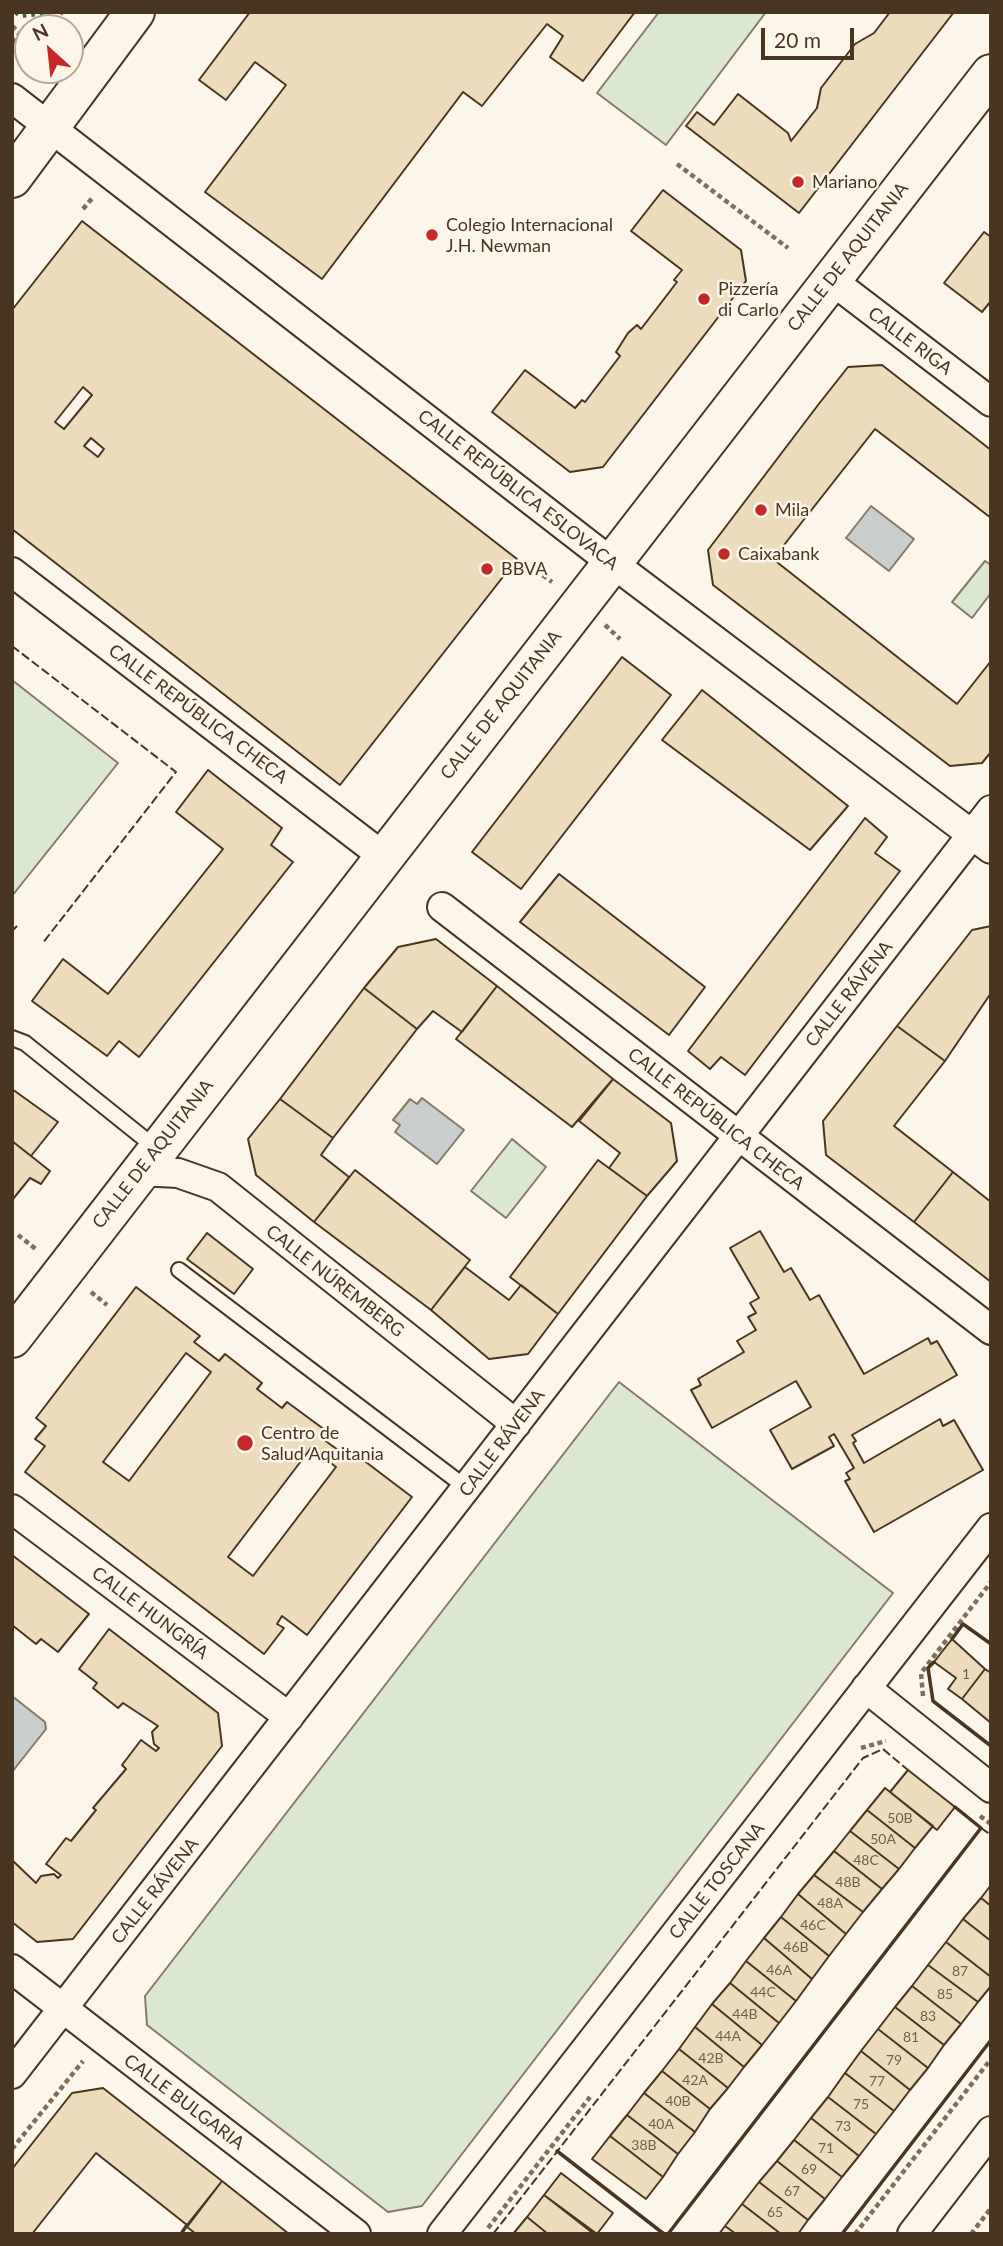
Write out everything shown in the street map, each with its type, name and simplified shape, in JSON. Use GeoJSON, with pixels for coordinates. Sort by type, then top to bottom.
{"type":"FeatureCollection","features":[{"type":"Feature","properties":{"kind":"street"},"geometry":{"type":"LineString","coordinates":[[12,178],[135,12]]}},
{"type":"Feature","properties":{"kind":"street","name":"CALLE DE AQUITANIA"},"geometry":{"type":"LineString","coordinates":[[12,1338],[991,74]]}},
{"type":"Feature","properties":{"kind":"street","name":"CALLE REPÚBLICA ESLOVACA"},"geometry":{"type":"LineString","coordinates":[[12,98],[611,562],[981,841]]}},
{"type":"Feature","properties":{"kind":"street","name":"CALLE RIGA"},"geometry":{"type":"LineString","coordinates":[[830,279],[991,402]]}},
{"type":"Feature","properties":{"kind":"street","name":"CALLE REPÚBLICA CHECA"},"geometry":{"type":"LineString","coordinates":[[12,572],[384,857]]}},
{"type":"Feature","properties":{"kind":"street","name":"CALLE RÁVENA"},"geometry":{"type":"LineString","coordinates":[[12,2074],[739,1137],[981,841],[991,810]]}},
{"type":"Feature","properties":{"kind":"street","name":"CALLE REPÚBLICA CHECA"},"geometry":{"type":"LineString","coordinates":[[442,906],[991,1330]]}},
{"type":"Feature","properties":{"kind":"street","name":"CALLE NÚREMBERG"},"geometry":{"type":"LineString","coordinates":[[148,1160],[218,1187],[516,1424]]}},
{"type":"Feature","properties":{"kind":"street","name":"CALLE HUNGRÍA"},"geometry":{"type":"LineString","coordinates":[[12,1509],[289,1717]]}},
{"type":"Feature","properties":{"kind":"street","name":"CALLE TOSCANA"},"geometry":{"type":"LineString","coordinates":[[442,2234],[991,1528]]}},
{"type":"Feature","properties":{"kind":"street"},"geometry":{"type":"LineString","coordinates":[[866,1688],[991,1788]]}},
{"type":"Feature","properties":{"kind":"street","name":"CALLE BULGARIA"},"geometry":{"type":"LineString","coordinates":[[12,1969],[356,2234]]}},
{"type":"Feature","properties":{"kind":"street"},"geometry":{"type":"LineString","coordinates":[[912,2234],[991,2131]]}},
{"type":"Feature","properties":{"kind":"lane"},"geometry":{"type":"LineString","coordinates":[[12,1038],[25,1043],[148,1160]]}},
{"type":"Feature","properties":{"kind":"lane"},"geometry":{"type":"LineString","coordinates":[[179,1270],[468,1489]]}},
{"type":"Feature","properties":{"kind":"path"},"geometry":{"type":"LineString","coordinates":[[677,164],[788,248]]}},
{"type":"Feature","properties":{"kind":"path"},"geometry":{"type":"LineString","coordinates":[[83,209],[96,193]]}},
{"type":"Feature","properties":{"kind":"path"},"geometry":{"type":"LineString","coordinates":[[536,570],[552,582]]}},
{"type":"Feature","properties":{"kind":"path"},"geometry":{"type":"LineString","coordinates":[[605,624],[620,639]]}},
{"type":"Feature","properties":{"kind":"path"},"geometry":{"type":"LineString","coordinates":[[18,1235],[42,1253]]}},
{"type":"Feature","properties":{"kind":"path"},"geometry":{"type":"LineString","coordinates":[[87,1289],[107,1305]]}},
{"type":"Feature","properties":{"kind":"path"},"geometry":{"type":"LineString","coordinates":[[923,1697],[921,1673],[991,1582]]}},
{"type":"Feature","properties":{"kind":"path"},"geometry":{"type":"LineString","coordinates":[[12,2149],[102,2039]]}},
{"type":"Feature","properties":{"kind":"path"},"geometry":{"type":"LineString","coordinates":[[855,2234],[991,2059]]}},
{"type":"Feature","properties":{"kind":"path"},"geometry":{"type":"LineString","coordinates":[[971,2234],[991,2208]]}},
{"type":"Feature","properties":{"kind":"green space"},"geometry":{"type":"Polygon","coordinates":[[[659,12],[766,12],[666,145],[597,93],[659,12]]]}},
{"type":"Feature","properties":{"kind":"green space"},"geometry":{"type":"Polygon","coordinates":[[[985,561],[991,565],[991,593],[972,618],[952,602],[985,561]]]}},
{"type":"Feature","properties":{"kind":"green space"},"geometry":{"type":"Polygon","coordinates":[[[12,680],[118,763],[12,896],[12,680]]]}},
{"type":"Feature","properties":{"kind":"green space"},"geometry":{"type":"Polygon","coordinates":[[[512,1139],[546,1167],[506,1218],[471,1191],[512,1139]]]}},
{"type":"Feature","properties":{"kind":"green space"},"geometry":{"type":"Polygon","coordinates":[[[619,1382],[893,1593],[422,2206],[388,2212],[147,2025],[145,1996],[619,1382]]]}},
{"type":"Feature","properties":{"kind":"shaded area"},"geometry":{"type":"Polygon","coordinates":[[[871,506],[914,539],[889,571],[846,538],[871,506]]]}},
{"type":"Feature","properties":{"kind":"shaded area"},"geometry":{"type":"Polygon","coordinates":[[[422,1098],[464,1130],[437,1164],[395,1132],[400,1125],[393,1120],[410,1099],[417,1104],[422,1098]]]}},
{"type":"Feature","properties":{"kind":"shaded area"},"geometry":{"type":"Polygon","coordinates":[[[12,1696],[45,1722],[46,1729],[12,1772],[12,1696]]]}},
{"type":"Feature","properties":{"kind":"building"},"geometry":{"type":"Polygon","coordinates":[[[250,12],[635,12],[583,81],[550,57],[563,36],[547,24],[482,106],[463,92],[322,279],[205,192],[286,85],[255,62],[226,100],[199,80],[250,12]]]}},
{"type":"Feature","properties":{"kind":"building"},"geometry":{"type":"Polygon","coordinates":[[[890,12],[954,12],[799,213],[686,126],[697,112],[714,125],[738,94],[788,133],[791,141],[817,108],[821,88],[855,44],[874,33],[890,12]]]}},
{"type":"Feature","properties":{"kind":"building"},"geometry":{"type":"Polygon","coordinates":[[[663,190],[741,250],[746,281],[603,467],[570,472],[492,412],[525,370],[575,408],[582,400],[585,402],[620,356],[616,352],[628,333],[637,325],[641,329],[677,282],[674,280],[682,270],[631,231],[663,190]]]}},
{"type":"Feature","properties":{"kind":"building"},"geometry":{"type":"Polygon","coordinates":[[[82,221],[517,559],[340,785],[12,529],[12,310],[82,221]]]}},
{"type":"Feature","properties":{"kind":"building"},"geometry":{"type":"Polygon","coordinates":[[[984,232],[991,237],[991,301],[982,312],[944,283],[984,232]]]}},
{"type":"Feature","properties":{"kind":"building"},"geometry":{"type":"Polygon","coordinates":[[[882,365],[991,450],[991,518],[875,429],[773,559],[957,704],[991,661],[991,752],[982,763],[950,766],[713,585],[708,550],[818,405],[848,367],[882,365]]]}},
{"type":"Feature","properties":{"kind":"building"},"geometry":{"type":"Polygon","coordinates":[[[83,387],[92,395],[64,429],[55,422],[83,387]]]}},
{"type":"Feature","properties":{"kind":"building"},"geometry":{"type":"Polygon","coordinates":[[[91,438],[104,449],[98,457],[84,446],[91,438]]]}},
{"type":"Feature","properties":{"kind":"building"},"geometry":{"type":"Polygon","coordinates":[[[622,657],[671,695],[521,889],[472,852],[622,657]]]}},
{"type":"Feature","properties":{"kind":"building"},"geometry":{"type":"Polygon","coordinates":[[[702,690],[848,806],[810,850],[662,740],[702,690]]]}},
{"type":"Feature","properties":{"kind":"building"},"geometry":{"type":"Polygon","coordinates":[[[208,770],[282,828],[271,845],[293,862],[139,1057],[119,1041],[107,1056],[32,1001],[63,959],[108,994],[223,849],[176,812],[208,770]]]}},
{"type":"Feature","properties":{"kind":"building"},"geometry":{"type":"Polygon","coordinates":[[[865,818],[887,837],[875,853],[900,871],[745,1075],[721,1057],[710,1069],[688,1051],[865,818]]]}},
{"type":"Feature","properties":{"kind":"building"},"geometry":{"type":"Polygon","coordinates":[[[559,874],[705,987],[669,1035],[520,922],[559,874]]]}},
{"type":"Feature","properties":{"kind":"building"},"geometry":{"type":"Polygon","coordinates":[[[991,926],[991,993],[945,1061],[897,1026],[972,930],[991,926]]]}},
{"type":"Feature","properties":{"kind":"building"},"geometry":{"type":"Polygon","coordinates":[[[436,939],[497,986],[462,1032],[433,1011],[417,1029],[364,988],[398,947],[436,939]]]}},
{"type":"Feature","properties":{"kind":"building"},"geometry":{"type":"Polygon","coordinates":[[[497,986],[613,1079],[572,1127],[456,1039],[497,986]]]}},
{"type":"Feature","properties":{"kind":"building"},"geometry":{"type":"Polygon","coordinates":[[[364,988],[417,1029],[333,1138],[280,1099],[364,988]]]}},
{"type":"Feature","properties":{"kind":"building"},"geometry":{"type":"Polygon","coordinates":[[[897,1026],[945,1061],[894,1126],[953,1172],[914,1222],[826,1155],[823,1121],[897,1026]]]}},
{"type":"Feature","properties":{"kind":"building"},"geometry":{"type":"Polygon","coordinates":[[[613,1079],[671,1123],[677,1161],[647,1196],[609,1168],[620,1153],[579,1121],[613,1079]]]}},
{"type":"Feature","properties":{"kind":"building"},"geometry":{"type":"Polygon","coordinates":[[[12,1089],[58,1122],[31,1156],[12,1141],[12,1089]]]}},
{"type":"Feature","properties":{"kind":"building"},"geometry":{"type":"Polygon","coordinates":[[[280,1099],[333,1138],[321,1155],[349,1177],[314,1222],[256,1175],[248,1139],[280,1099]]]}},
{"type":"Feature","properties":{"kind":"building"},"geometry":{"type":"Polygon","coordinates":[[[12,1141],[50,1171],[41,1184],[30,1178],[13,1199],[12,1141]]]}},
{"type":"Feature","properties":{"kind":"building"},"geometry":{"type":"Polygon","coordinates":[[[598,1160],[647,1196],[558,1314],[510,1277],[598,1160]]]}},
{"type":"Feature","properties":{"kind":"building"},"geometry":{"type":"Polygon","coordinates":[[[355,1170],[470,1260],[431,1310],[314,1222],[355,1170]]]}},
{"type":"Feature","properties":{"kind":"building"},"geometry":{"type":"Polygon","coordinates":[[[953,1172],[991,1202],[991,1282],[914,1222],[953,1172]]]}},
{"type":"Feature","properties":{"kind":"building"},"geometry":{"type":"Polygon","coordinates":[[[760,1231],[784,1272],[791,1268],[810,1300],[819,1295],[864,1374],[928,1338],[931,1344],[937,1341],[957,1375],[852,1435],[856,1441],[853,1443],[864,1463],[940,1419],[943,1426],[954,1420],[983,1470],[874,1532],[845,1481],[850,1479],[846,1473],[854,1468],[834,1434],[829,1437],[834,1446],[792,1469],[770,1430],[811,1407],[796,1381],[712,1428],[691,1390],[701,1385],[698,1379],[744,1352],[737,1341],[756,1330],[748,1317],[756,1313],[750,1303],[759,1298],[730,1248],[760,1231]]]}},
{"type":"Feature","properties":{"kind":"building"},"geometry":{"type":"Polygon","coordinates":[[[207,1233],[253,1269],[234,1294],[187,1259],[207,1233]]]}},
{"type":"Feature","properties":{"kind":"building"},"geometry":{"type":"Polygon","coordinates":[[[465,1267],[509,1300],[521,1285],[558,1314],[528,1354],[489,1359],[431,1310],[465,1267]]]}},
{"type":"Feature","properties":{"kind":"building","name":"Centro de Salud Aquitania"},"geometry":{"type":"Polygon","coordinates":[[[136,1287],[200,1336],[194,1342],[219,1361],[225,1354],[262,1383],[257,1389],[282,1408],[287,1402],[325,1430],[320,1437],[345,1455],[350,1450],[412,1497],[307,1635],[282,1616],[277,1624],[284,1628],[264,1654],[25,1472],[45,1446],[35,1439],[46,1426],[36,1418],[136,1287]],[[186,1353],[103,1462],[129,1481],[211,1372],[186,1353]],[[311,1448],[228,1557],[253,1576],[336,1467],[311,1448]]]}},
{"type":"Feature","properties":{"kind":"building"},"geometry":{"type":"Polygon","coordinates":[[[12,1555],[89,1614],[58,1652],[41,1639],[36,1644],[12,1625],[12,1555]]]}},
{"type":"Feature","properties":{"kind":"building"},"geometry":{"type":"Polygon","coordinates":[[[109,1629],[218,1713],[222,1746],[73,1939],[37,1942],[12,1922],[12,1860],[36,1883],[41,1876],[54,1874],[58,1878],[61,1875],[46,1864],[66,1838],[71,1841],[96,1810],[93,1808],[126,1769],[122,1765],[141,1740],[156,1751],[159,1748],[154,1744],[152,1732],[158,1726],[123,1703],[118,1708],[93,1688],[97,1683],[79,1669],[109,1629]]]}},
{"type":"Feature","properties":{"kind":"building"},"geometry":{"type":"Polygon","coordinates":[[[952,1639],[985,1669],[962,1699],[948,1689],[956,1678],[934,1662],[952,1639]]]}},
{"type":"Feature","properties":{"kind":"building"},"geometry":{"type":"Polygon","coordinates":[[[985,1669],[991,1673],[991,1723],[962,1699],[985,1669]]]}},
{"type":"Feature","properties":{"kind":"building"},"geometry":{"type":"Polygon","coordinates":[[[908,1770],[955,1807],[937,1830],[890,1792],[908,1770]]]}},
{"type":"Feature","properties":{"kind":"building"},"geometry":{"type":"Polygon","coordinates":[[[885,1788],[933,1826],[915,1848],[867,1810],[885,1788]]]}},
{"type":"Feature","properties":{"kind":"building"},"geometry":{"type":"Polygon","coordinates":[[[867,1810],[915,1848],[899,1869],[850,1831],[867,1810]]]}},
{"type":"Feature","properties":{"kind":"building"},"geometry":{"type":"Polygon","coordinates":[[[850,1831],[899,1869],[882,1889],[834,1851],[850,1831]]]}},
{"type":"Feature","properties":{"kind":"building"},"geometry":{"type":"Polygon","coordinates":[[[834,1851],[882,1889],[863,1912],[814,1875],[834,1851]]]}},
{"type":"Feature","properties":{"kind":"building"},"geometry":{"type":"Polygon","coordinates":[[[814,1875],[863,1912],[846,1934],[798,1894],[814,1875]]]}},
{"type":"Feature","properties":{"kind":"building"},"geometry":{"type":"Polygon","coordinates":[[[991,1885],[991,1906],[981,1898],[991,1885]]]}},
{"type":"Feature","properties":{"kind":"building"},"geometry":{"type":"Polygon","coordinates":[[[798,1894],[846,1934],[829,1956],[781,1917],[798,1894]]]}},
{"type":"Feature","properties":{"kind":"building"},"geometry":{"type":"Polygon","coordinates":[[[981,1898],[991,1906],[991,1941],[963,1919],[981,1898]]]}},
{"type":"Feature","properties":{"kind":"building"},"geometry":{"type":"Polygon","coordinates":[[[781,1917],[829,1956],[812,1979],[764,1938],[781,1917]]]}},
{"type":"Feature","properties":{"kind":"building"},"geometry":{"type":"Polygon","coordinates":[[[963,1919],[991,1941],[991,1977],[946,1942],[963,1919]]]}},
{"type":"Feature","properties":{"kind":"building"},"geometry":{"type":"Polygon","coordinates":[[[764,1938],[812,1979],[796,2001],[746,1961],[764,1938]]]}},
{"type":"Feature","properties":{"kind":"building"},"geometry":{"type":"Polygon","coordinates":[[[946,1942],[991,1977],[991,1986],[978,2002],[928,1965],[946,1942]]]}},
{"type":"Feature","properties":{"kind":"building"},"geometry":{"type":"Polygon","coordinates":[[[746,1961],[796,2001],[779,2023],[730,1983],[746,1961]]]}},
{"type":"Feature","properties":{"kind":"building"},"geometry":{"type":"Polygon","coordinates":[[[928,1965],[978,2002],[961,2024],[912,1986],[928,1965]]]}},
{"type":"Feature","properties":{"kind":"building"},"geometry":{"type":"Polygon","coordinates":[[[730,1983],[779,2023],[762,2045],[712,2004],[730,1983]]]}},
{"type":"Feature","properties":{"kind":"building"},"geometry":{"type":"Polygon","coordinates":[[[912,1986],[961,2024],[944,2045],[895,2007],[912,1986]]]}},
{"type":"Feature","properties":{"kind":"building"},"geometry":{"type":"Polygon","coordinates":[[[712,2004],[762,2045],[744,2067],[695,2027],[712,2004]]]}},
{"type":"Feature","properties":{"kind":"building"},"geometry":{"type":"Polygon","coordinates":[[[895,2007],[944,2045],[928,2068],[878,2029],[895,2007]]]}},
{"type":"Feature","properties":{"kind":"building"},"geometry":{"type":"Polygon","coordinates":[[[695,2027],[744,2067],[728,2088],[679,2049],[695,2027]]]}},
{"type":"Feature","properties":{"kind":"building"},"geometry":{"type":"Polygon","coordinates":[[[878,2029],[928,2068],[910,2090],[861,2051],[878,2029]]]}},
{"type":"Feature","properties":{"kind":"building"},"geometry":{"type":"Polygon","coordinates":[[[679,2049],[728,2088],[710,2109],[662,2071],[679,2049]]]}},
{"type":"Feature","properties":{"kind":"building"},"geometry":{"type":"Polygon","coordinates":[[[861,2051],[910,2090],[894,2111],[845,2073],[861,2051]]]}},
{"type":"Feature","properties":{"kind":"building"},"geometry":{"type":"Polygon","coordinates":[[[662,2071],[710,2109],[695,2132],[644,2093],[662,2071]]]}},
{"type":"Feature","properties":{"kind":"building"},"geometry":{"type":"Polygon","coordinates":[[[845,2073],[894,2111],[876,2134],[828,2097],[845,2073]]]}},
{"type":"Feature","properties":{"kind":"building"},"geometry":{"type":"Polygon","coordinates":[[[103,2088],[222,2181],[187,2225],[96,2153],[32,2234],[12,2234],[12,2169],[72,2093],[103,2088]]]}},
{"type":"Feature","properties":{"kind":"building"},"geometry":{"type":"Polygon","coordinates":[[[644,2093],[695,2132],[678,2154],[627,2115],[644,2093]]]}},
{"type":"Feature","properties":{"kind":"building"},"geometry":{"type":"Polygon","coordinates":[[[828,2097],[876,2134],[859,2156],[811,2118],[828,2097]]]}},
{"type":"Feature","properties":{"kind":"building"},"geometry":{"type":"Polygon","coordinates":[[[627,2115],[678,2154],[663,2177],[610,2136],[627,2115]]]}},
{"type":"Feature","properties":{"kind":"building"},"geometry":{"type":"Polygon","coordinates":[[[811,2118],[859,2156],[842,2177],[794,2140],[811,2118]]]}},
{"type":"Feature","properties":{"kind":"building"},"geometry":{"type":"Polygon","coordinates":[[[610,2136],[663,2177],[646,2199],[592,2159],[610,2136]]]}},
{"type":"Feature","properties":{"kind":"building"},"geometry":{"type":"Polygon","coordinates":[[[794,2140],[842,2177],[825,2199],[777,2161],[794,2140]]]}},
{"type":"Feature","properties":{"kind":"building"},"geometry":{"type":"Polygon","coordinates":[[[777,2161],[825,2199],[808,2220],[759,2182],[777,2161]]]}},
{"type":"Feature","properties":{"kind":"building"},"geometry":{"type":"Polygon","coordinates":[[[561,2173],[613,2213],[597,2234],[544,2195],[561,2173]]]}},
{"type":"Feature","properties":{"kind":"building"},"geometry":{"type":"Polygon","coordinates":[[[222,2181],[289,2234],[196,2234],[187,2227],[222,2181]]]}},
{"type":"Feature","properties":{"kind":"building"},"geometry":{"type":"Polygon","coordinates":[[[759,2182],[808,2220],[798,2234],[781,2234],[742,2204],[759,2182]]]}},
{"type":"Feature","properties":{"kind":"building"},"geometry":{"type":"Polygon","coordinates":[[[544,2195],[594,2234],[548,2234],[527,2217],[544,2195]]]}},
{"type":"Feature","properties":{"kind":"building"},"geometry":{"type":"Polygon","coordinates":[[[742,2204],[781,2234],[736,2234],[725,2226],[742,2204]]]}},
{"type":"Feature","properties":{"kind":"building"},"geometry":{"type":"Polygon","coordinates":[[[527,2217],[548,2234],[513,2234],[527,2217]]]}},
{"type":"Feature","properties":{"kind":"building"},"geometry":{"type":"Polygon","coordinates":[[[725,2226],[736,2234],[719,2234],[725,2226]]]}},
{"type":"Feature","properties":{"kind":"hedge"},"geometry":{"type":"LineString","coordinates":[[16,12],[20,16],[49,12]]}},
{"type":"Feature","properties":{"kind":"fence"},"geometry":{"type":"LineString","coordinates":[[12,646],[176,772],[42,944]]}},
{"type":"Feature","properties":{"kind":"fence"},"geometry":{"type":"LineString","coordinates":[[12,931],[17,926]]}},
{"type":"Feature","properties":{"kind":"fence"},"geometry":{"type":"LineString","coordinates":[[493,2234],[863,1758],[883,1749],[908,1770]]}},
{"type":"Feature","properties":{"kind":"fence"},"geometry":{"type":"LineString","coordinates":[[981,1828],[991,1835]]}},
{"type":"Feature","properties":{"kind":"wall"},"geometry":{"type":"LineString","coordinates":[[952,1639],[963,1624],[991,1644]]}},
{"type":"Feature","properties":{"kind":"wall"},"geometry":{"type":"LineString","coordinates":[[934,1662],[928,1668],[933,1701],[991,1746]]}},
{"type":"Feature","properties":{"kind":"wall"},"geometry":{"type":"LineString","coordinates":[[668,2234],[981,1828],[955,1807]]}},
{"type":"Feature","properties":{"kind":"wall"},"geometry":{"type":"LineString","coordinates":[[842,2234],[991,2040]]}},
{"type":"Feature","properties":{"kind":"wall"},"geometry":{"type":"LineString","coordinates":[[557,2151],[664,2234]]}},
{"type":"Feature","properties":{"kind":"wall"},"geometry":{"type":"LineString","coordinates":[[181,2234],[187,2225]]}},
{"type":"Feature","properties":{"kind":"place","name":"Mariano"},"geometry":{"type":"Point","coordinates":[798,182]}},
{"type":"Feature","properties":{"kind":"place","name":"Colegio Internacional J.H. Newman"},"geometry":{"type":"Point","coordinates":[432,235]}},
{"type":"Feature","properties":{"kind":"place","name":"Pizzería di Carlo"},"geometry":{"type":"Point","coordinates":[704,299]}},
{"type":"Feature","properties":{"kind":"place","name":"Mila"},"geometry":{"type":"Point","coordinates":[761,510]}},
{"type":"Feature","properties":{"kind":"place","name":"Caixabank"},"geometry":{"type":"Point","coordinates":[724,554]}},
{"type":"Feature","properties":{"kind":"place","name":"BBVA"},"geometry":{"type":"Point","coordinates":[487,569]}},
{"type":"Feature","properties":{"kind":"place","name":"Centro de Salud Aquitania"},"geometry":{"type":"Point","coordinates":[245,1443]}}]}
